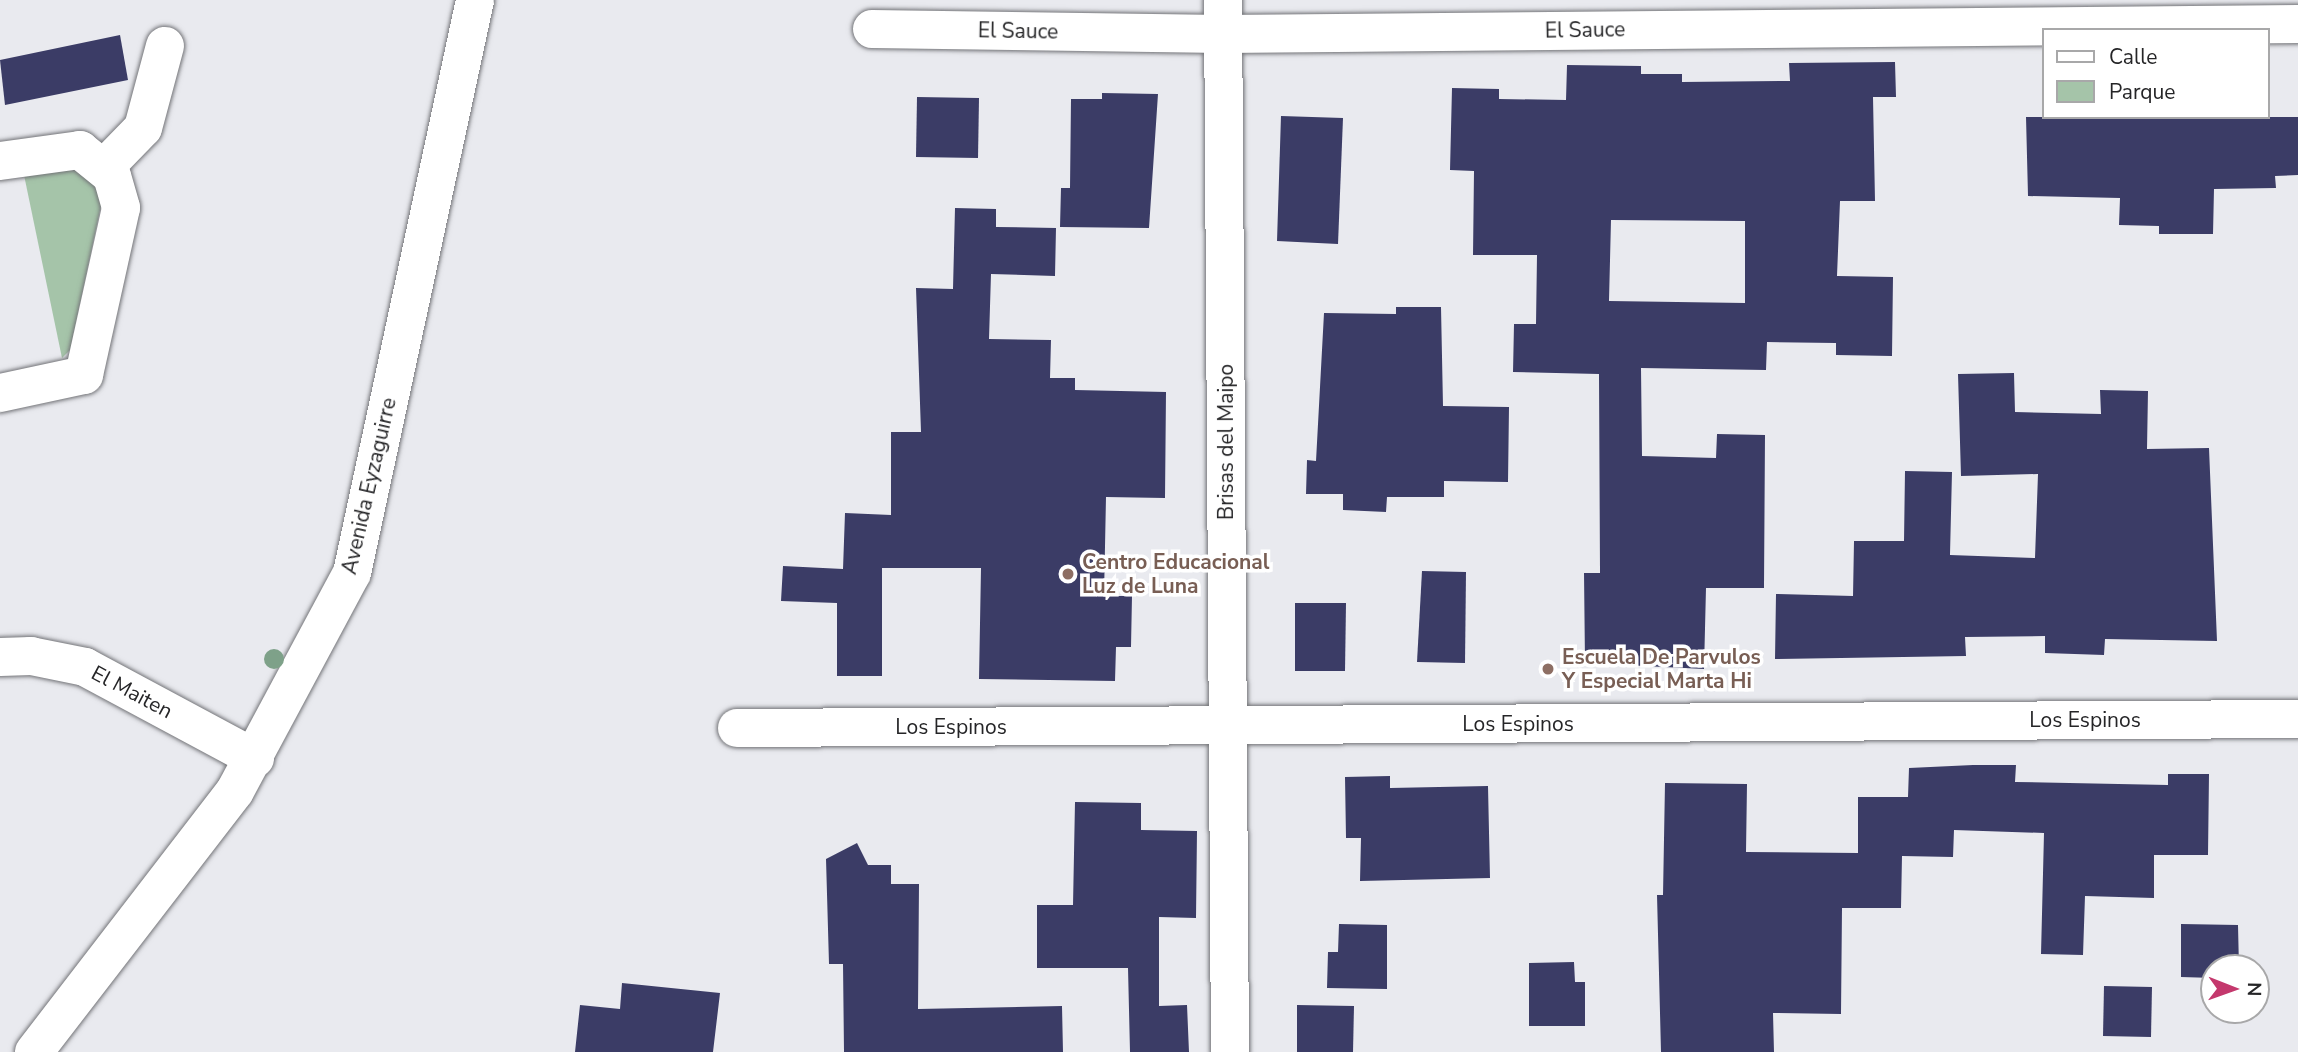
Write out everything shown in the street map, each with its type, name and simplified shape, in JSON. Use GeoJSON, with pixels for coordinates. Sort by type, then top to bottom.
{"type":"FeatureCollection","features":[{"type":"Feature","properties":{"kind":"street","name":"Avenida Eyzaguirre"},"geometry":{"type":"LineString","coordinates":[[34,1052],[200,842],[255,758],[352,573],[475,0]]}},
{"type":"Feature","properties":{"kind":"street","name":"El Sauce"},"geometry":{"type":"LineString","coordinates":[[872,29],[1223,17],[2298,24]]}},
{"type":"Feature","properties":{"kind":"street","name":"Brisas del Maipo"},"geometry":{"type":"LineString","coordinates":[[1223,17],[1230,1052]]}},
{"type":"Feature","properties":{"kind":"street"},"geometry":{"type":"LineString","coordinates":[[105,167],[143,128],[165,46]]}},
{"type":"Feature","properties":{"kind":"street"},"geometry":{"type":"LineString","coordinates":[[0,161],[67,149],[105,167],[121,208],[84,375],[0,393]]}},
{"type":"Feature","properties":{"kind":"street","name":"El Maiten"},"geometry":{"type":"LineString","coordinates":[[0,657],[31,656],[85,667],[255,758]]}},
{"type":"Feature","properties":{"kind":"street","name":"Los Espinos"},"geometry":{"type":"LineString","coordinates":[[737,728],[2298,719]]}},
{"type":"Feature","properties":{"kind":"green space"},"geometry":{"type":"Polygon","coordinates":[[[36,168],[87,171],[102,201],[70,350],[62,358],[24,175],[36,168]]]}},
{"type":"Feature","properties":{"kind":"building"},"geometry":{"type":"Polygon","coordinates":[[[120,35],[128,80],[5,105],[0,60],[120,35]]]}},
{"type":"Feature","properties":{"kind":"building"},"geometry":{"type":"Polygon","coordinates":[[[1895,62],[1896,97],[1873,97],[1875,201],[1840,201],[1837,276],[1893,277],[1892,356],[1836,355],[1836,343],[1767,342],[1766,370],[1641,368],[1642,456],[1716,458],[1717,434],[1765,435],[1764,588],[1706,588],[1704,669],[1585,663],[1584,573],[1600,573],[1599,374],[1513,372],[1514,324],[1536,324],[1537,255],[1473,255],[1474,171],[1450,170],[1452,88],[1499,89],[1499,99],[1566,100],[1567,65],[1641,66],[1641,74],[1682,74],[1682,82],[1790,81],[1789,63],[1895,62]],[[1611,220],[1609,301],[1745,303],[1745,221],[1611,220]]]}},
{"type":"Feature","properties":{"kind":"building"},"geometry":{"type":"Polygon","coordinates":[[[1102,93],[1158,94],[1149,228],[1060,227],[1061,188],[1070,188],[1071,99],[1102,99],[1102,93]]]}},
{"type":"Feature","properties":{"kind":"building"},"geometry":{"type":"Polygon","coordinates":[[[917,97],[979,98],[978,158],[916,157],[917,97]]]}},
{"type":"Feature","properties":{"kind":"building"},"geometry":{"type":"Polygon","coordinates":[[[1281,116],[1343,118],[1338,244],[1277,241],[1281,116]]]}},
{"type":"Feature","properties":{"kind":"building"},"geometry":{"type":"Polygon","coordinates":[[[2026,117],[2298,117],[2298,175],[2275,176],[2276,188],[2214,189],[2213,234],[2159,234],[2159,226],[2119,225],[2120,198],[2028,196],[2026,117]]]}},
{"type":"Feature","properties":{"kind":"building"},"geometry":{"type":"Polygon","coordinates":[[[955,208],[996,209],[996,227],[1056,228],[1055,276],[991,274],[989,339],[1051,340],[1050,378],[1075,378],[1075,390],[1166,392],[1165,498],[1106,497],[1104,596],[1132,596],[1131,647],[1116,647],[1115,681],[979,679],[981,568],[882,568],[882,676],[837,676],[837,603],[781,601],[783,566],[843,569],[845,513],[891,515],[891,432],[921,432],[916,288],[953,289],[955,208]]]}},
{"type":"Feature","properties":{"kind":"building"},"geometry":{"type":"Polygon","coordinates":[[[1396,307],[1441,307],[1443,406],[1509,407],[1508,482],[1444,481],[1444,497],[1387,497],[1386,512],[1343,510],[1343,494],[1306,494],[1307,460],[1316,461],[1324,313],[1396,314],[1396,307]]]}},
{"type":"Feature","properties":{"kind":"building"},"geometry":{"type":"Polygon","coordinates":[[[2014,373],[2015,412],[2101,414],[2100,390],[2148,391],[2147,449],[2209,448],[2217,641],[2105,639],[2104,655],[2045,653],[2045,636],[1965,637],[1966,656],[1775,659],[1776,594],[1853,596],[1854,541],[1904,541],[1905,471],[1952,472],[1950,555],[2035,558],[2038,474],[1961,476],[1958,374],[2014,373]]]}},
{"type":"Feature","properties":{"kind":"building"},"geometry":{"type":"Polygon","coordinates":[[[1422,571],[1466,572],[1465,663],[1417,662],[1422,571]]]}},
{"type":"Feature","properties":{"kind":"building"},"geometry":{"type":"Polygon","coordinates":[[[1295,603],[1346,603],[1345,671],[1295,671],[1295,603]]]}},
{"type":"Feature","properties":{"kind":"building"},"geometry":{"type":"Polygon","coordinates":[[[2016,765],[2015,782],[2168,785],[2168,774],[2209,774],[2208,855],[2154,855],[2154,898],[2085,896],[2083,955],[2041,954],[2044,833],[1954,830],[1953,857],[1902,856],[1901,908],[1842,908],[1841,1014],[1773,1013],[1774,1052],[1661,1052],[1657,895],[1663,895],[1665,783],[1747,784],[1746,852],[1858,853],[1858,797],[1908,797],[1909,768],[2016,765]]]}},
{"type":"Feature","properties":{"kind":"building"},"geometry":{"type":"Polygon","coordinates":[[[1390,776],[1390,788],[1488,786],[1490,878],[1360,881],[1361,838],[1346,838],[1345,777],[1390,776]]]}},
{"type":"Feature","properties":{"kind":"building"},"geometry":{"type":"Polygon","coordinates":[[[1075,802],[1141,803],[1141,830],[1197,831],[1196,918],[1159,917],[1159,1006],[1187,1005],[1189,1052],[1130,1052],[1128,968],[1037,968],[1037,905],[1073,905],[1075,802]]]}},
{"type":"Feature","properties":{"kind":"building"},"geometry":{"type":"Polygon","coordinates":[[[857,843],[868,865],[891,865],[891,884],[919,884],[918,1009],[1062,1006],[1063,1052],[844,1052],[843,964],[829,964],[826,859],[857,843]]]}},
{"type":"Feature","properties":{"kind":"building"},"geometry":{"type":"Polygon","coordinates":[[[1339,924],[1387,925],[1387,989],[1327,988],[1328,952],[1338,952],[1339,924]]]}},
{"type":"Feature","properties":{"kind":"building"},"geometry":{"type":"Polygon","coordinates":[[[2181,924],[2238,925],[2239,954],[2200,954],[2200,978],[2181,977],[2181,924]]]}},
{"type":"Feature","properties":{"kind":"building"},"geometry":{"type":"Polygon","coordinates":[[[1574,962],[1575,982],[1585,982],[1585,1026],[1529,1026],[1529,963],[1574,962]]]}},
{"type":"Feature","properties":{"kind":"building"},"geometry":{"type":"Polygon","coordinates":[[[622,983],[720,993],[713,1052],[575,1052],[580,1005],[620,1009],[622,983]]]}},
{"type":"Feature","properties":{"kind":"building"},"geometry":{"type":"Polygon","coordinates":[[[2104,986],[2152,987],[2151,1037],[2103,1036],[2104,986]]]}},
{"type":"Feature","properties":{"kind":"building"},"geometry":{"type":"Polygon","coordinates":[[[1297,1005],[1354,1006],[1353,1052],[1297,1052],[1297,1005]]]}},
{"type":"Feature","properties":{"kind":"place","name":"Centro Educacional Luz de Luna"},"geometry":{"type":"Point","coordinates":[1068,574]}},
{"type":"Feature","properties":{"kind":"place","name":"Escuela De Parvulos Y Especial Marta Hi"},"geometry":{"type":"Point","coordinates":[1548,669]}}]}
